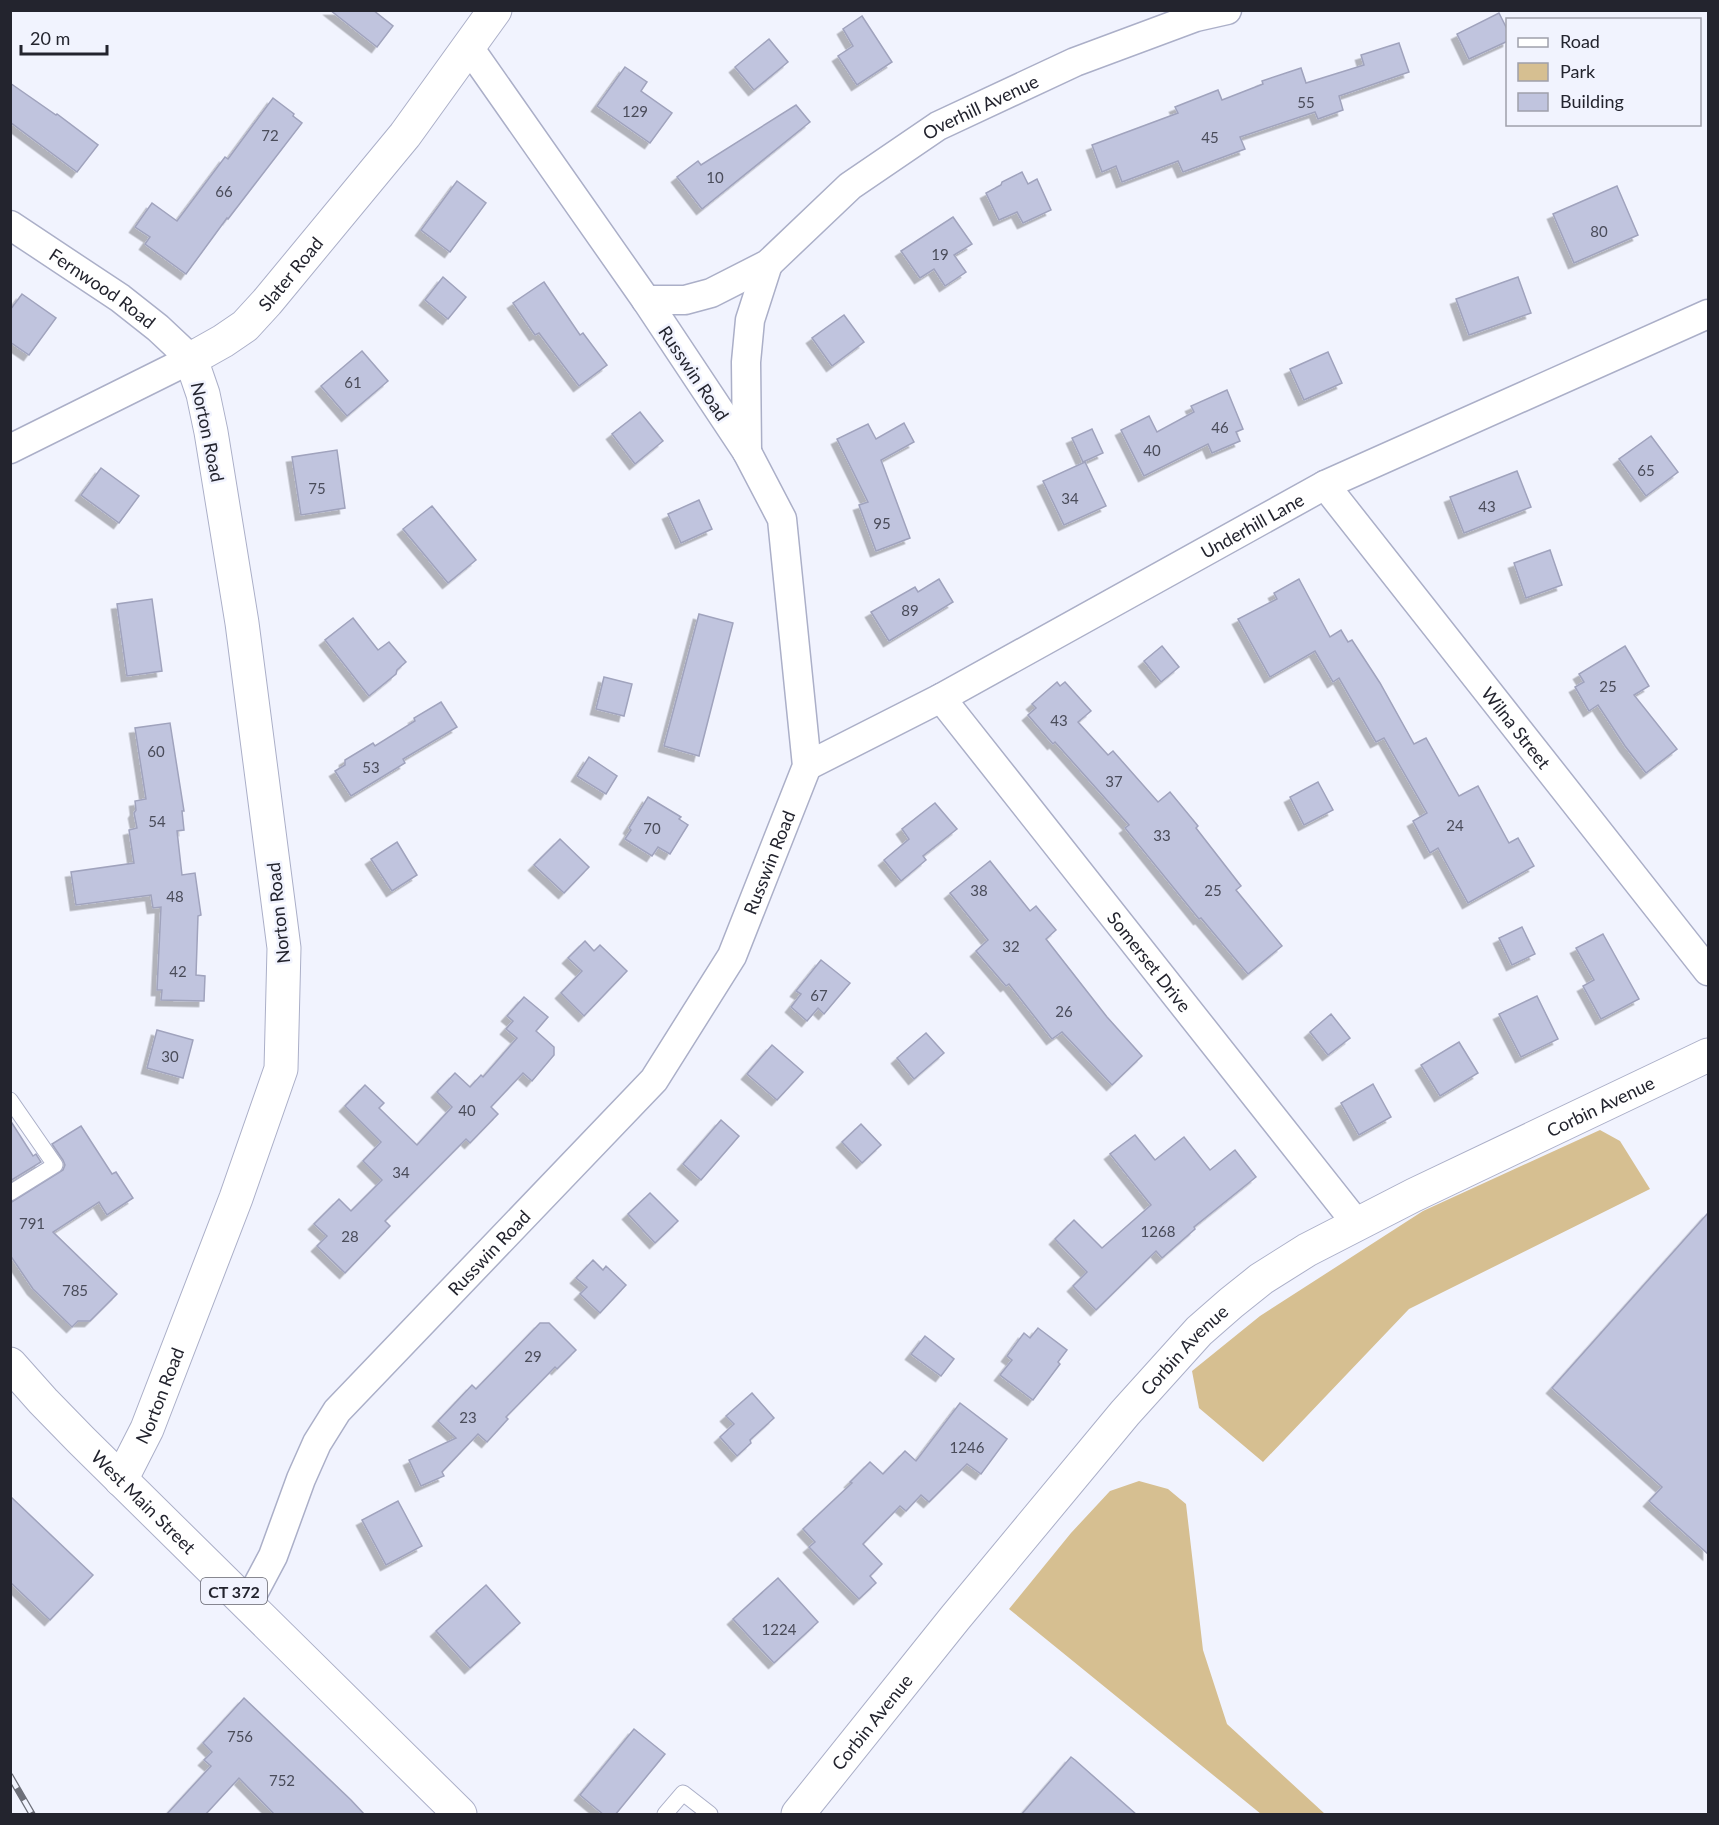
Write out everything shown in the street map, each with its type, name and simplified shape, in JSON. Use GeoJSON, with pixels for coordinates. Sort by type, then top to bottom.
{"type":"FeatureCollection","features":[{"type":"Feature","properties":{"kind":"main road","name":"Slater Road"},"geometry":{"type":"LineString","coordinates":[[191,359],[223,342],[245,326],[267,302],[405,135],[495,10]]}},
{"type":"Feature","properties":{"kind":"main road","name":"Norton Road"},"geometry":{"type":"LineString","coordinates":[[121,1480],[140,1445],[151,1418],[236,1198],[281,1069],[284,948],[242,623],[211,432],[203,394],[191,359]]}},
{"type":"Feature","properties":{"kind":"main road","name":"Corbin Avenue"},"geometry":{"type":"LineString","coordinates":[[798,1815],[955,1618],[1125,1413],[1207,1324],[1261,1280],[1307,1250],[1414,1195],[1708,1055]]}},
{"type":"Feature","properties":{"kind":"main road","name":"West Main Street"},"geometry":{"type":"LineString","coordinates":[[10,1364],[56,1415],[460,1815]]}},
{"type":"Feature","properties":{"kind":"street","name":"Overhill Avenue"},"geometry":{"type":"LineString","coordinates":[[646,300],[685,300],[711,293],[768,264],[850,186],[938,126],[1075,62],[1196,17],[1227,10]]}},
{"type":"Feature","properties":{"kind":"street","name":"Russwin Road"},"geometry":{"type":"LineString","coordinates":[[248,1605],[273,1556],[297,1489],[317,1443],[338,1411],[654,1080],[732,956],[807,766],[782,519],[747,452],[646,300],[468,46]]}},
{"type":"Feature","properties":{"kind":"street","name":"Fernwood Road"},"geometry":{"type":"LineString","coordinates":[[10,225],[120,298],[158,328],[191,359]]}},
{"type":"Feature","properties":{"kind":"street","name":"Overhill Avenue"},"geometry":{"type":"LineString","coordinates":[[747,452],[746,362],[750,320],[768,264]]}},
{"type":"Feature","properties":{"kind":"street","name":"Underhill Lane"},"geometry":{"type":"LineString","coordinates":[[807,766],[941,698],[1325,485],[1708,314]]}},
{"type":"Feature","properties":{"kind":"street","name":"Slater Road"},"geometry":{"type":"LineString","coordinates":[[10,449],[191,359]]}},
{"type":"Feature","properties":{"kind":"street","name":"Wilna Street"},"geometry":{"type":"LineString","coordinates":[[1325,485],[1708,971]]}},
{"type":"Feature","properties":{"kind":"street","name":"Somerset Drive"},"geometry":{"type":"LineString","coordinates":[[941,698],[1357,1224]]}},
{"type":"Feature","properties":{"kind":"lane"},"geometry":{"type":"LineString","coordinates":[[10,1100],[54,1165],[10,1193]]}},
{"type":"Feature","properties":{"kind":"lane"},"geometry":{"type":"LineString","coordinates":[[665,1815],[683,1793],[710,1815]]}},
{"type":"Feature","properties":{"kind":"green space"},"geometry":{"type":"Polygon","coordinates":[[[1600,1130],[1620,1141],[1650,1189],[1409,1309],[1263,1462],[1199,1408],[1192,1371],[1260,1316],[1423,1211],[1600,1130]]]}},
{"type":"Feature","properties":{"kind":"green space"},"geometry":{"type":"Polygon","coordinates":[[[1139,1481],[1168,1489],[1186,1504],[1203,1650],[1227,1724],[1325,1814],[1261,1814],[1009,1609],[1071,1533],[1110,1491],[1139,1481]]]}},
{"type":"Feature","properties":{"kind":"building"},"geometry":{"type":"Polygon","coordinates":[[[330,10],[373,10],[393,26],[377,47],[330,10]]]}},
{"type":"Feature","properties":{"kind":"building"},"geometry":{"type":"Polygon","coordinates":[[[1499,13],[1506,27],[1506,42],[1469,59],[1457,34],[1499,13]]]}},
{"type":"Feature","properties":{"kind":"building"},"geometry":{"type":"Polygon","coordinates":[[[862,16],[892,62],[857,85],[838,56],[853,46],[843,29],[862,16]]]}},
{"type":"Feature","properties":{"kind":"building"},"geometry":{"type":"Polygon","coordinates":[[[769,39],[788,62],[754,90],[735,67],[769,39]]]}},
{"type":"Feature","properties":{"kind":"building"},"geometry":{"type":"Polygon","coordinates":[[[1399,43],[1409,72],[1339,96],[1343,110],[1318,119],[1315,112],[1240,137],[1245,149],[1183,172],[1178,161],[1122,182],[1116,166],[1102,172],[1092,145],[1178,113],[1175,107],[1218,90],[1222,100],[1263,84],[1262,81],[1301,68],[1306,83],[1364,65],[1361,55],[1399,43]]]}},
{"type":"Feature","properties":{"kind":"building"},"geometry":{"type":"Polygon","coordinates":[[[625,67],[647,82],[641,91],[672,113],[650,143],[597,106],[625,67]]]}},
{"type":"Feature","properties":{"kind":"building"},"geometry":{"type":"Polygon","coordinates":[[[10,83],[98,145],[77,172],[10,122],[10,83]]]}},
{"type":"Feature","properties":{"kind":"building"},"geometry":{"type":"Polygon","coordinates":[[[273,98],[302,123],[186,274],[145,244],[150,237],[135,227],[152,203],[177,221],[225,157],[228,159],[273,98]]]}},
{"type":"Feature","properties":{"kind":"building"},"geometry":{"type":"Polygon","coordinates":[[[796,105],[810,122],[702,209],[677,177],[698,161],[701,165],[796,105]]]}},
{"type":"Feature","properties":{"kind":"building"},"geometry":{"type":"Polygon","coordinates":[[[1022,172],[1028,184],[1037,179],[1051,210],[1023,223],[1017,212],[999,220],[986,193],[1022,172]]]}},
{"type":"Feature","properties":{"kind":"building"},"geometry":{"type":"Polygon","coordinates":[[[457,181],[486,203],[450,252],[421,230],[457,181]]]}},
{"type":"Feature","properties":{"kind":"building"},"geometry":{"type":"Polygon","coordinates":[[[1617,186],[1638,235],[1574,263],[1553,214],[1617,186]]]}},
{"type":"Feature","properties":{"kind":"building"},"geometry":{"type":"Polygon","coordinates":[[[953,217],[972,244],[954,255],[966,272],[945,286],[934,269],[920,278],[901,251],[953,217]]]}},
{"type":"Feature","properties":{"kind":"building"},"geometry":{"type":"Polygon","coordinates":[[[443,277],[466,297],[448,319],[425,300],[443,277]]]}},
{"type":"Feature","properties":{"kind":"building"},"geometry":{"type":"Polygon","coordinates":[[[1518,277],[1531,313],[1469,335],[1456,299],[1518,277]]]}},
{"type":"Feature","properties":{"kind":"building"},"geometry":{"type":"Polygon","coordinates":[[[544,282],[580,335],[583,333],[607,365],[579,386],[539,333],[535,335],[513,303],[544,282]]]}},
{"type":"Feature","properties":{"kind":"building"},"geometry":{"type":"Polygon","coordinates":[[[22,294],[56,318],[29,355],[10,342],[10,310],[22,294]]]}},
{"type":"Feature","properties":{"kind":"building"},"geometry":{"type":"Polygon","coordinates":[[[844,315],[864,342],[832,366],[812,338],[844,315]]]}},
{"type":"Feature","properties":{"kind":"building"},"geometry":{"type":"Polygon","coordinates":[[[362,351],[388,381],[347,416],[321,386],[362,351]]]}},
{"type":"Feature","properties":{"kind":"building"},"geometry":{"type":"Polygon","coordinates":[[[1328,352],[1342,383],[1304,400],[1290,369],[1328,352]]]}},
{"type":"Feature","properties":{"kind":"building"},"geometry":{"type":"Polygon","coordinates":[[[1227,390],[1243,429],[1236,432],[1240,441],[1212,453],[1208,444],[1144,476],[1121,430],[1149,416],[1157,432],[1194,412],[1191,406],[1227,390]]]}},
{"type":"Feature","properties":{"kind":"building"},"geometry":{"type":"Polygon","coordinates":[[[640,412],[663,441],[635,464],[612,434],[640,412]]]}},
{"type":"Feature","properties":{"kind":"building"},"geometry":{"type":"Polygon","coordinates":[[[904,423],[914,442],[881,460],[910,538],[876,551],[859,505],[868,502],[837,439],[868,424],[876,439],[904,423]]]}},
{"type":"Feature","properties":{"kind":"building"},"geometry":{"type":"Polygon","coordinates":[[[1092,429],[1103,453],[1083,462],[1072,438],[1092,429]]]}},
{"type":"Feature","properties":{"kind":"building"},"geometry":{"type":"Polygon","coordinates":[[[1651,436],[1678,472],[1646,496],[1619,459],[1651,436]]]}},
{"type":"Feature","properties":{"kind":"building"},"geometry":{"type":"Polygon","coordinates":[[[337,450],[345,508],[301,515],[292,457],[337,450]]]}},
{"type":"Feature","properties":{"kind":"building"},"geometry":{"type":"Polygon","coordinates":[[[1085,462],[1106,506],[1064,525],[1043,481],[1085,462]]]}},
{"type":"Feature","properties":{"kind":"building"},"geometry":{"type":"Polygon","coordinates":[[[101,468],[139,496],[119,523],[81,495],[101,468]]]}},
{"type":"Feature","properties":{"kind":"building"},"geometry":{"type":"Polygon","coordinates":[[[1517,471],[1531,507],[1464,533],[1450,497],[1517,471]]]}},
{"type":"Feature","properties":{"kind":"building"},"geometry":{"type":"Polygon","coordinates":[[[699,500],[712,529],[681,543],[668,514],[699,500]]]}},
{"type":"Feature","properties":{"kind":"building"},"geometry":{"type":"Polygon","coordinates":[[[432,506],[476,560],[448,583],[403,529],[432,506]]]}},
{"type":"Feature","properties":{"kind":"building"},"geometry":{"type":"Polygon","coordinates":[[[1550,550],[1562,585],[1526,598],[1514,563],[1550,550]]]}},
{"type":"Feature","properties":{"kind":"building"},"geometry":{"type":"Polygon","coordinates":[[[939,579],[953,602],[889,641],[871,612],[915,587],[918,592],[939,579]]]}},
{"type":"Feature","properties":{"kind":"building"},"geometry":{"type":"Polygon","coordinates":[[[1299,579],[1330,637],[1341,630],[1348,642],[1352,640],[1380,683],[1414,744],[1426,738],[1459,796],[1478,786],[1509,843],[1518,838],[1534,866],[1468,903],[1438,848],[1430,853],[1413,821],[1427,813],[1384,738],[1376,742],[1339,678],[1333,682],[1315,651],[1270,677],[1238,619],[1277,599],[1274,593],[1299,579]]]}},
{"type":"Feature","properties":{"kind":"building"},"geometry":{"type":"Polygon","coordinates":[[[152,599],[162,671],[127,676],[117,604],[152,599]]]}},
{"type":"Feature","properties":{"kind":"building"},"geometry":{"type":"Polygon","coordinates":[[[699,614],[733,623],[699,756],[664,746],[699,614]]]}},
{"type":"Feature","properties":{"kind":"building"},"geometry":{"type":"Polygon","coordinates":[[[353,618],[378,650],[389,642],[406,662],[396,674],[369,696],[325,640],[353,618]]]}},
{"type":"Feature","properties":{"kind":"building"},"geometry":{"type":"Polygon","coordinates":[[[1162,646],[1179,667],[1161,682],[1144,661],[1162,646]]]}},
{"type":"Feature","properties":{"kind":"building"},"geometry":{"type":"Polygon","coordinates":[[[1625,646],[1649,686],[1634,695],[1677,749],[1646,773],[1598,705],[1589,711],[1575,687],[1584,682],[1579,674],[1625,646]]]}},
{"type":"Feature","properties":{"kind":"building"},"geometry":{"type":"Polygon","coordinates":[[[604,677],[632,684],[624,716],[596,709],[604,677]]]}},
{"type":"Feature","properties":{"kind":"building"},"geometry":{"type":"Polygon","coordinates":[[[1057,682],[1060,686],[1065,682],[1091,711],[1078,722],[1108,755],[1113,751],[1158,802],[1170,792],[1198,826],[1196,828],[1241,886],[1236,890],[1282,946],[1248,974],[1201,918],[1199,919],[1125,828],[1129,825],[1028,715],[1036,708],[1032,704],[1057,682]]]}},
{"type":"Feature","properties":{"kind":"building"},"geometry":{"type":"Polygon","coordinates":[[[441,702],[457,727],[403,759],[405,763],[351,796],[335,771],[345,765],[345,760],[373,743],[375,746],[441,702]]]}},
{"type":"Feature","properties":{"kind":"building"},"geometry":{"type":"Polygon","coordinates":[[[170,723],[184,811],[182,811],[184,830],[177,831],[182,875],[195,873],[201,915],[198,916],[196,975],[205,976],[204,1001],[161,1000],[162,990],[157,990],[161,907],[153,908],[151,895],[76,905],[71,872],[134,863],[129,830],[137,828],[134,813],[135,801],[146,799],[135,728],[170,723]]]}},
{"type":"Feature","properties":{"kind":"building"},"geometry":{"type":"Polygon","coordinates":[[[589,757],[617,776],[606,794],[577,776],[589,757]]]}},
{"type":"Feature","properties":{"kind":"building"},"geometry":{"type":"Polygon","coordinates":[[[1318,782],[1333,810],[1304,825],[1290,797],[1318,782]]]}},
{"type":"Feature","properties":{"kind":"building"},"geometry":{"type":"Polygon","coordinates":[[[648,797],[681,817],[679,819],[688,825],[670,854],[658,847],[652,856],[625,839],[648,797]]]}},
{"type":"Feature","properties":{"kind":"building"},"geometry":{"type":"Polygon","coordinates":[[[935,803],[957,829],[923,856],[926,860],[901,881],[884,860],[909,839],[902,829],[935,803]]]}},
{"type":"Feature","properties":{"kind":"building"},"geometry":{"type":"Polygon","coordinates":[[[560,839],[589,867],[564,893],[534,865],[560,839]]]}},
{"type":"Feature","properties":{"kind":"building"},"geometry":{"type":"Polygon","coordinates":[[[397,842],[417,875],[392,891],[371,859],[397,842]]]}},
{"type":"Feature","properties":{"kind":"building"},"geometry":{"type":"Polygon","coordinates":[[[990,861],[1030,911],[1036,906],[1056,930],[1046,939],[1107,1017],[1142,1056],[1112,1085],[1062,1032],[1052,1039],[1009,984],[1006,986],[976,951],[988,940],[950,893],[990,861]]]}},
{"type":"Feature","properties":{"kind":"building"},"geometry":{"type":"Polygon","coordinates":[[[1522,927],[1535,954],[1512,965],[1499,938],[1522,927]]]}},
{"type":"Feature","properties":{"kind":"building"},"geometry":{"type":"Polygon","coordinates":[[[1603,934],[1639,999],[1601,1019],[1583,986],[1594,980],[1576,948],[1603,934]]]}},
{"type":"Feature","properties":{"kind":"building"},"geometry":{"type":"Polygon","coordinates":[[[585,941],[594,951],[600,945],[627,971],[584,1016],[561,993],[582,971],[568,958],[585,941]]]}},
{"type":"Feature","properties":{"kind":"building"},"geometry":{"type":"Polygon","coordinates":[[[821,960],[850,983],[824,1014],[818,1008],[807,1021],[791,1007],[801,994],[796,991],[821,960]]]}},
{"type":"Feature","properties":{"kind":"building"},"geometry":{"type":"Polygon","coordinates":[[[1537,996],[1558,1039],[1521,1057],[1499,1014],[1537,996]]]}},
{"type":"Feature","properties":{"kind":"building"},"geometry":{"type":"Polygon","coordinates":[[[524,997],[548,1017],[536,1031],[554,1047],[554,1055],[532,1081],[523,1073],[491,1107],[498,1114],[470,1143],[466,1139],[385,1221],[390,1226],[345,1273],[317,1246],[327,1236],[314,1224],[339,1199],[351,1211],[382,1180],[363,1161],[381,1142],[345,1106],[365,1085],[384,1103],[379,1108],[417,1145],[452,1107],[437,1092],[455,1073],[470,1087],[481,1075],[483,1077],[517,1038],[506,1029],[513,1021],[507,1016],[524,997]]]}},
{"type":"Feature","properties":{"kind":"building"},"geometry":{"type":"Polygon","coordinates":[[[1331,1014],[1350,1038],[1328,1055],[1310,1032],[1331,1014]]]}},
{"type":"Feature","properties":{"kind":"building"},"geometry":{"type":"Polygon","coordinates":[[[157,1030],[193,1040],[183,1078],[147,1068],[157,1030]]]}},
{"type":"Feature","properties":{"kind":"building"},"geometry":{"type":"Polygon","coordinates":[[[926,1033],[944,1053],[914,1079],[897,1058],[926,1033]]]}},
{"type":"Feature","properties":{"kind":"building"},"geometry":{"type":"Polygon","coordinates":[[[1459,1042],[1478,1073],[1440,1096],[1421,1065],[1459,1042]]]}},
{"type":"Feature","properties":{"kind":"building"},"geometry":{"type":"Polygon","coordinates":[[[772,1045],[803,1072],[777,1100],[747,1074],[772,1045]]]}},
{"type":"Feature","properties":{"kind":"building"},"geometry":{"type":"Polygon","coordinates":[[[1373,1084],[1391,1117],[1359,1135],[1341,1103],[1373,1084]]]}},
{"type":"Feature","properties":{"kind":"building"},"geometry":{"type":"Polygon","coordinates":[[[10,1120],[33,1156],[36,1154],[41,1162],[10,1181],[10,1120]]]}},
{"type":"Feature","properties":{"kind":"building"},"geometry":{"type":"Polygon","coordinates":[[[721,1120],[739,1136],[701,1180],[683,1164],[721,1120]]]}},
{"type":"Feature","properties":{"kind":"building"},"geometry":{"type":"Polygon","coordinates":[[[861,1124],[881,1145],[862,1163],[842,1142],[861,1124]]]}},
{"type":"Feature","properties":{"kind":"building"},"geometry":{"type":"Polygon","coordinates":[[[81,1126],[112,1174],[116,1172],[133,1198],[107,1215],[99,1202],[53,1232],[117,1294],[90,1321],[78,1321],[72,1327],[33,1289],[10,1255],[10,1203],[63,1170],[65,1165],[63,1160],[52,1144],[81,1126]]]}},
{"type":"Feature","properties":{"kind":"building"},"geometry":{"type":"Polygon","coordinates":[[[1135,1135],[1155,1160],[1184,1137],[1210,1170],[1235,1150],[1256,1177],[1194,1227],[1195,1229],[1162,1258],[1156,1251],[1096,1310],[1073,1286],[1087,1272],[1055,1239],[1074,1220],[1102,1248],[1151,1205],[1110,1154],[1135,1135]]]}},
{"type":"Feature","properties":{"kind":"building"},"geometry":{"type":"Polygon","coordinates":[[[650,1193],[678,1221],[655,1243],[628,1214],[650,1193]]]}},
{"type":"Feature","properties":{"kind":"building"},"geometry":{"type":"Polygon","coordinates":[[[1708,1213],[1708,1554],[1649,1501],[1662,1487],[1552,1388],[1708,1213]]]}},
{"type":"Feature","properties":{"kind":"building"},"geometry":{"type":"Polygon","coordinates":[[[593,1260],[603,1270],[606,1266],[626,1285],[600,1313],[580,1294],[587,1287],[576,1278],[593,1260]]]}},
{"type":"Feature","properties":{"kind":"building"},"geometry":{"type":"Polygon","coordinates":[[[540,1323],[549,1323],[576,1350],[557,1369],[555,1367],[506,1417],[508,1419],[487,1442],[478,1434],[442,1472],[444,1476],[421,1486],[409,1460],[456,1438],[438,1421],[472,1385],[476,1389],[540,1323]]]}},
{"type":"Feature","properties":{"kind":"building"},"geometry":{"type":"Polygon","coordinates":[[[1038,1328],[1067,1350],[1058,1362],[1060,1364],[1033,1400],[1000,1375],[1012,1360],[1007,1356],[1024,1333],[1030,1338],[1038,1328]]]}},
{"type":"Feature","properties":{"kind":"building"},"geometry":{"type":"Polygon","coordinates":[[[925,1336],[954,1359],[941,1376],[911,1354],[925,1336]]]}},
{"type":"Feature","properties":{"kind":"building"},"geometry":{"type":"Polygon","coordinates":[[[752,1393],[774,1418],[750,1440],[751,1443],[737,1456],[720,1437],[734,1424],[726,1416],[752,1393]]]}},
{"type":"Feature","properties":{"kind":"building"},"geometry":{"type":"Polygon","coordinates":[[[960,1403],[1007,1439],[981,1474],[967,1464],[929,1502],[921,1495],[906,1511],[900,1506],[863,1544],[882,1564],[870,1576],[876,1583],[859,1599],[809,1547],[815,1542],[803,1529],[852,1483],[850,1482],[870,1462],[883,1474],[905,1451],[916,1461],[960,1403]]]}},
{"type":"Feature","properties":{"kind":"building"},"geometry":{"type":"Polygon","coordinates":[[[10,1496],[93,1575],[50,1620],[10,1582],[10,1496]]]}},
{"type":"Feature","properties":{"kind":"building"},"geometry":{"type":"Polygon","coordinates":[[[398,1501],[422,1546],[386,1565],[362,1520],[398,1501]]]}},
{"type":"Feature","properties":{"kind":"building"},"geometry":{"type":"Polygon","coordinates":[[[778,1578],[818,1622],[774,1663],[733,1619],[778,1578]]]}},
{"type":"Feature","properties":{"kind":"building"},"geometry":{"type":"Polygon","coordinates":[[[486,1585],[520,1623],[470,1668],[436,1631],[486,1585]]]}},
{"type":"Feature","properties":{"kind":"building"},"geometry":{"type":"Polygon","coordinates":[[[244,1698],[365,1815],[275,1815],[239,1778],[205,1815],[166,1815],[211,1766],[204,1760],[212,1752],[203,1743],[244,1698]]]}},
{"type":"Feature","properties":{"kind":"building"},"geometry":{"type":"Polygon","coordinates":[[[634,1729],[665,1754],[615,1815],[604,1815],[580,1795],[634,1729]]]}},
{"type":"Feature","properties":{"kind":"building"},"geometry":{"type":"Polygon","coordinates":[[[1071,1757],[1075,1760],[1137,1815],[1021,1815],[1071,1757]]]}},
{"type":"Feature","properties":{"kind":"railway"},"geometry":{"type":"LineString","coordinates":[[10,1776],[32,1814]]}}]}
